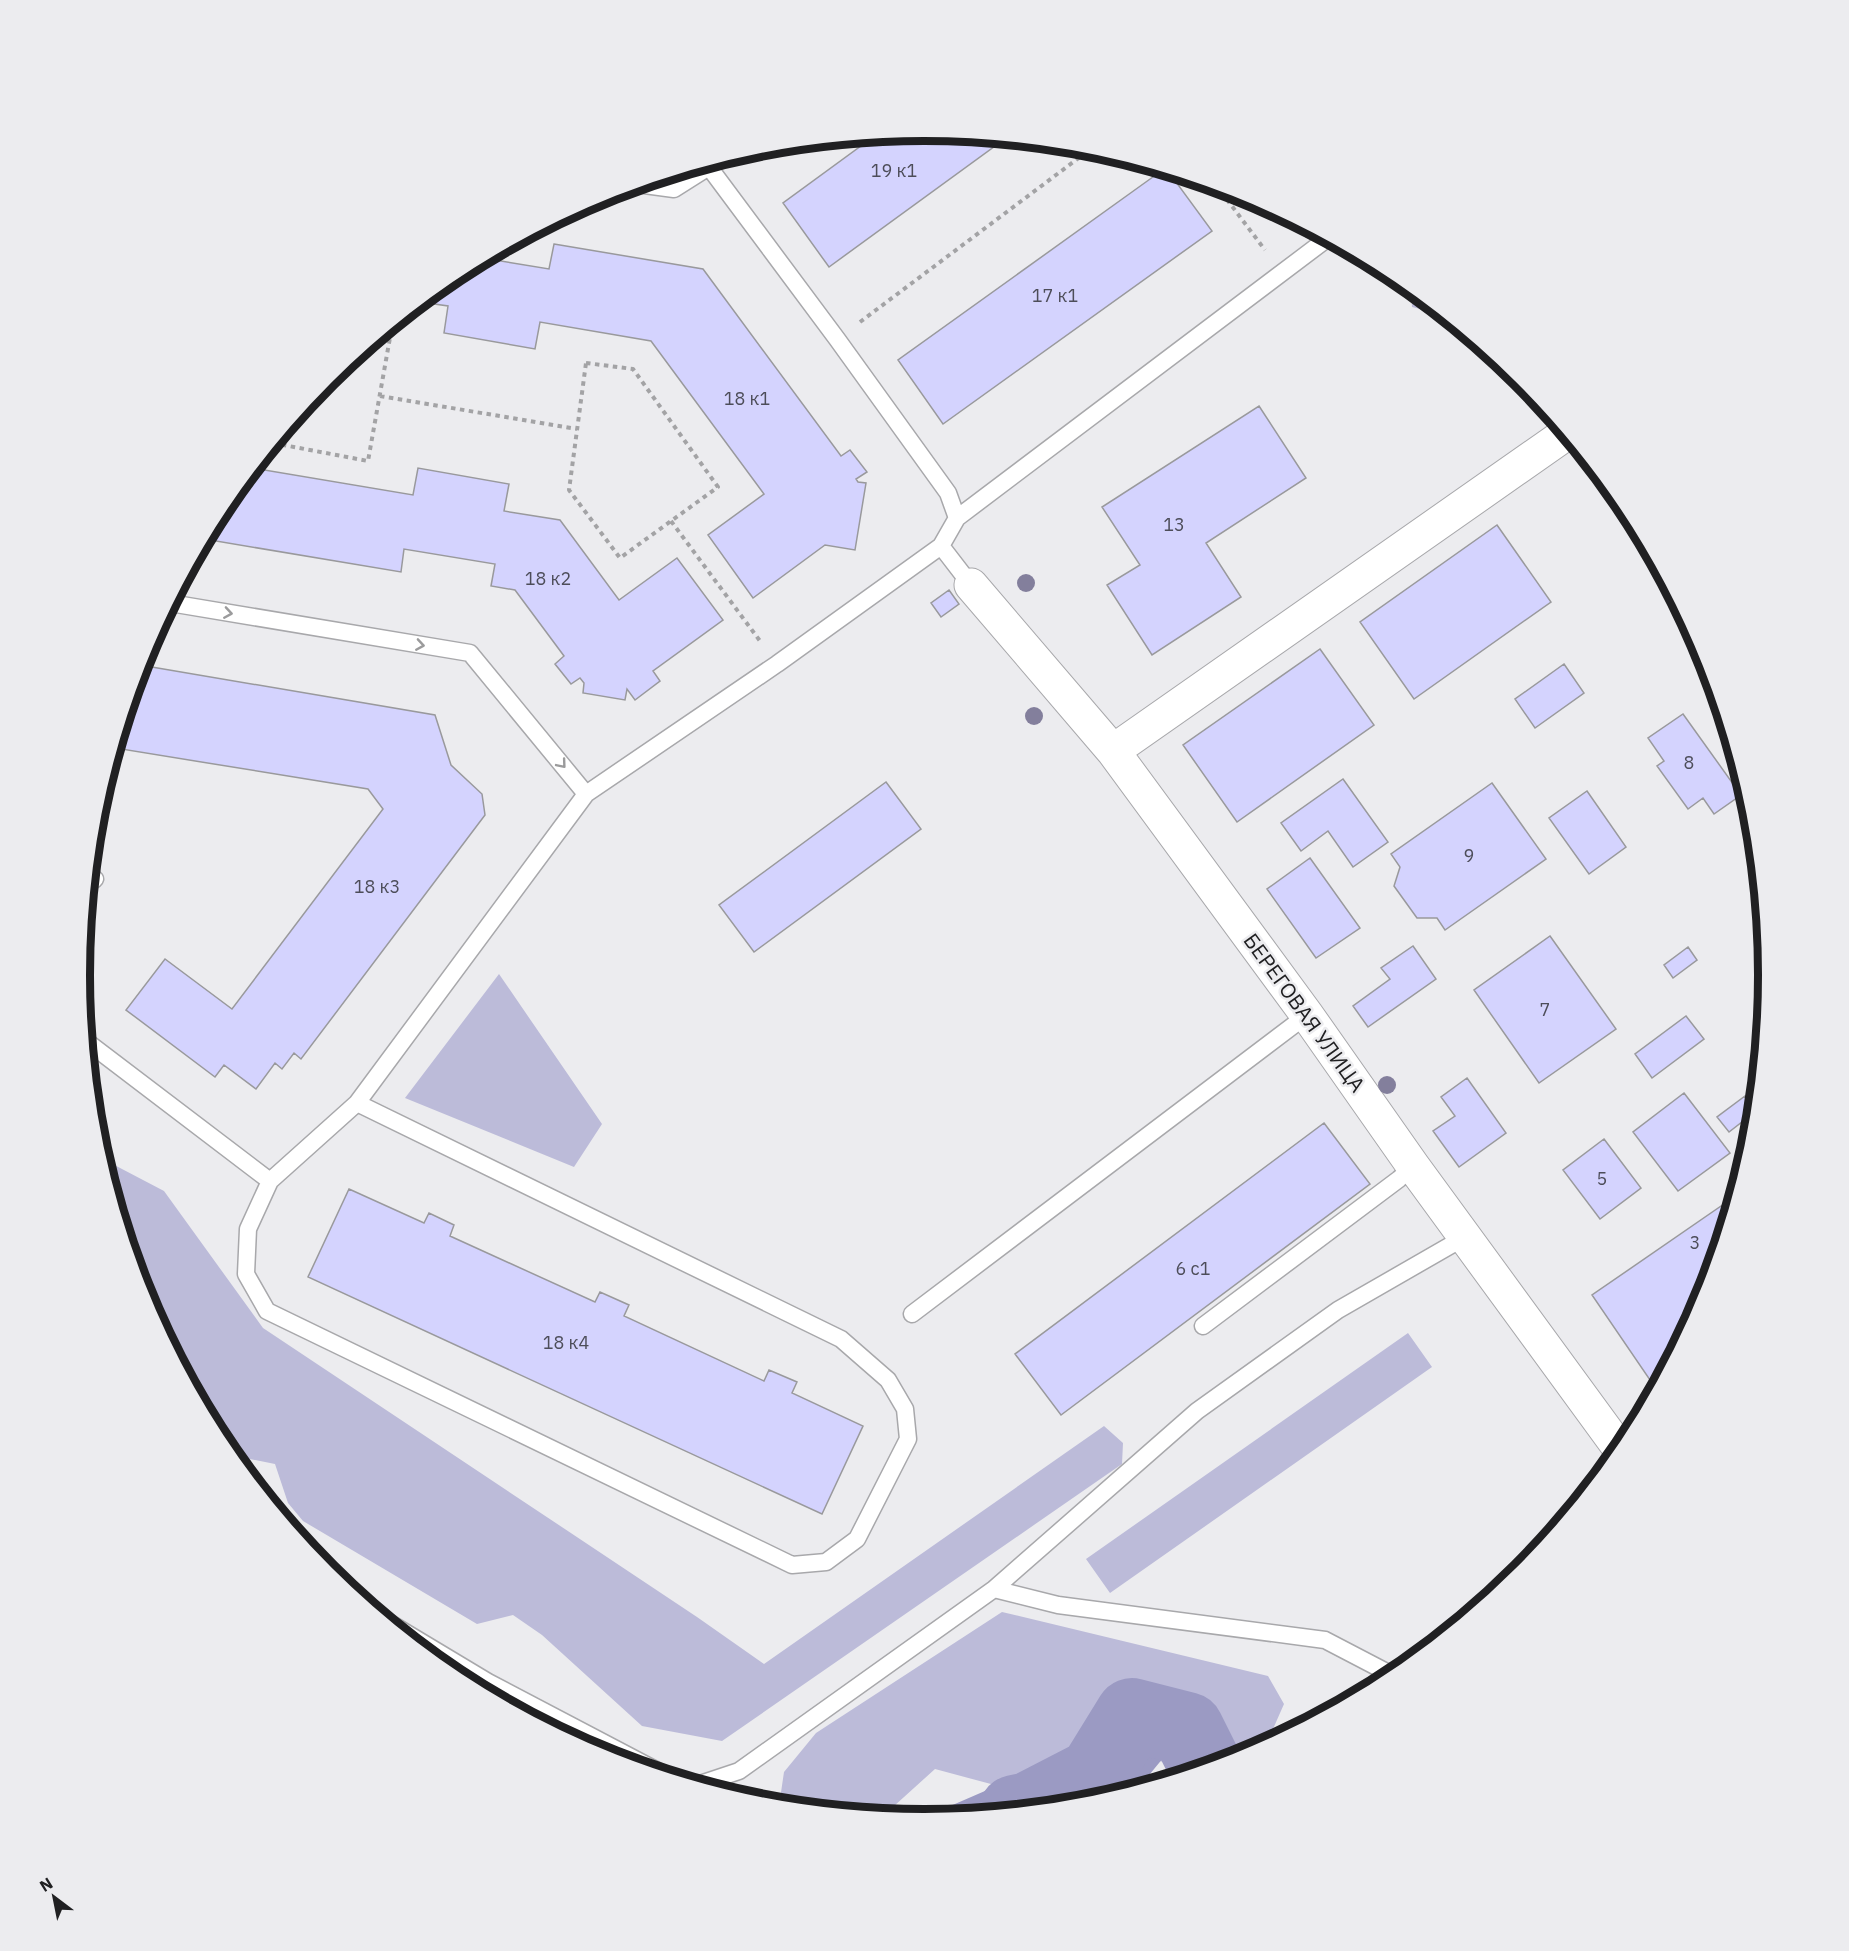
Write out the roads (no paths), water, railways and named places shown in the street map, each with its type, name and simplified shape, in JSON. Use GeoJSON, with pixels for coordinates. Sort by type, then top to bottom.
{"type":"FeatureCollection","features":[{"type":"Feature","properties":{"kind":"street"},"geometry":{"type":"LineString","coordinates":[[1113,751],[1562,437]]}},
{"type":"Feature","properties":{"kind":"street","name":"БЕРЕГОВАЯ УЛИЦА"},"geometry":{"type":"LineString","coordinates":[[971,585],[1113,751],[1307,1015],[1413,1166],[1615,1443]]}},
{"type":"Feature","properties":{"kind":"lane"},"geometry":{"type":"LineString","coordinates":[[716,167],[948,493],[957,518]]}},
{"type":"Feature","properties":{"kind":"lane"},"geometry":{"type":"LineString","coordinates":[[653,186],[674,189],[700,172]]}},
{"type":"Feature","properties":{"kind":"lane"},"geometry":{"type":"LineString","coordinates":[[357,1103],[841,1339],[888,1380],[905,1408],[908,1439],[857,1539],[826,1562],[792,1565],[267,1311],[246,1274],[248,1229],[270,1181],[357,1103],[586,794],[777,664],[941,546],[957,518],[1322,242]]}},
{"type":"Feature","properties":{"kind":"lane"},"geometry":{"type":"LineString","coordinates":[[941,546],[971,585]]}},
{"type":"Feature","properties":{"kind":"lane"},"geometry":{"type":"LineString","coordinates":[[177,604],[470,653],[586,794]]}},
{"type":"Feature","properties":{"kind":"lane"},"geometry":{"type":"LineString","coordinates":[[912,1314],[1307,1015]]}},
{"type":"Feature","properties":{"kind":"lane"},"geometry":{"type":"LineString","coordinates":[[94,1047],[270,1181]]}},
{"type":"Feature","properties":{"kind":"lane"},"geometry":{"type":"LineString","coordinates":[[1203,1326],[1399,1179],[1413,1166]]}},
{"type":"Feature","properties":{"kind":"lane"},"geometry":{"type":"LineString","coordinates":[[707,1782],[739,1771],[994,1589],[1197,1411],[1338,1310],[1465,1237]]}},
{"type":"Feature","properties":{"kind":"lane"},"geometry":{"type":"LineString","coordinates":[[994,1589],[1058,1605],[1325,1640],[1385,1671]]}},
{"type":"Feature","properties":{"kind":"lane"},"geometry":{"type":"LineString","coordinates":[[421,1641],[488,1682],[624,1754]]}},
{"type":"Feature","properties":{"kind":"waterway"},"geometry":{"type":"LineString","coordinates":[[1044,1801],[1095,1775],[1132,1715],[1187,1729],[1203,1762]]}}]}
